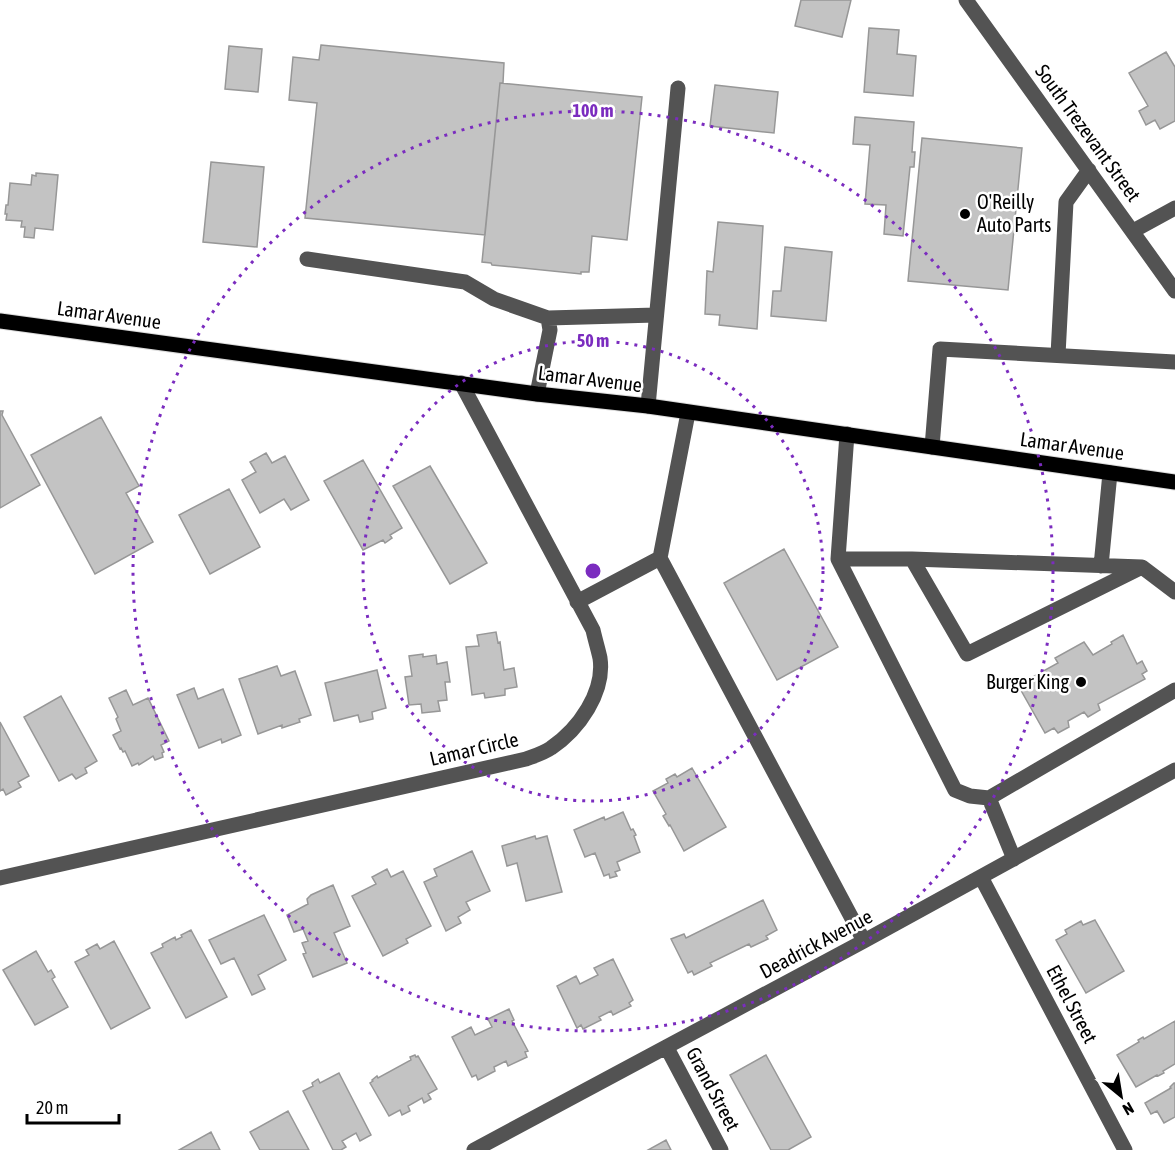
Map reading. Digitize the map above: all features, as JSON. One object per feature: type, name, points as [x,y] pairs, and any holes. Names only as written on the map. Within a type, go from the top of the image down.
[{"type":"main road","name":"Lamar Avenue","points":[[0,321],[537,394],[648,406],[1175,482]]},
{"type":"street","name":"South Trezevant Street","points":[[966,0],[1175,291]]},
{"type":"street","points":[[648,406],[678,88]]},
{"type":"street","points":[[1058,355],[1066,202],[1089,170]]},
{"type":"street","points":[[1133,231],[1175,208]]},
{"type":"street","points":[[307,259],[465,282],[494,299],[548,318],[656,315]]},
{"type":"street","points":[[537,394],[550,330],[548,318]]},
{"type":"street","points":[[932,447],[940,349],[1175,362]]},
{"type":"street","name":"Lamar Circle","points":[[0,878],[526,759],[551,748],[578,723],[598,687],[600,659],[593,630],[461,383]]},
{"type":"street","points":[[688,413],[660,558],[864,941]]},
{"type":"street","points":[[847,434],[838,559],[955,790],[970,796],[989,798],[1175,690]]},
{"type":"street","points":[[1101,566],[1110,473]]},
{"type":"street","points":[[577,602],[660,558]]},
{"type":"street","points":[[838,559],[912,559],[1143,567],[1175,592]]},
{"type":"street","points":[[912,559],[966,654],[1143,567]]},
{"type":"street","name":"Deadrick Avenue","points":[[474,1150],[667,1048],[1175,770]]},
{"type":"street","points":[[989,798],[1014,859]]},
{"type":"street","name":"Ethel Street","points":[[981,877],[1125,1150]]},
{"type":"street","name":"Grand Street","points":[[667,1048],[721,1150]]},
{"type":"building","points":[[801,0],[851,0],[842,37],[795,26]]},
{"type":"building","points":[[869,28],[899,30],[897,54],[916,56],[913,96],[864,92]]},
{"type":"building","points":[[321,45],[504,63],[485,235],[305,218],[317,103],[289,100],[293,57],[319,60]]},
{"type":"building","points":[[229,46],[262,49],[258,92],[225,89]]},
{"type":"building","points":[[1166,52],[1175,67],[1175,121],[1160,129],[1155,120],[1146,125],[1139,111],[1148,106],[1129,73]]},
{"type":"building","points":[[500,83],[642,97],[627,240],[592,236],[589,272],[581,272],[581,274],[482,262]]},
{"type":"building","points":[[715,85],[778,92],[774,133],[710,126]]},
{"type":"building","points":[[855,117],[914,122],[912,152],[915,152],[914,167],[910,167],[903,236],[884,234],[886,205],[865,204],[870,145],[853,144]]},
{"type":"building","name":"O'Reilly Auto Parts","points":[[922,138],[1022,148],[1008,290],[908,281]]},
{"type":"building","points":[[211,162],[264,167],[257,247],[203,242]]},
{"type":"building","points":[[36,173],[58,175],[53,230],[35,228],[34,238],[24,237],[25,227],[21,227],[22,221],[6,220],[10,183],[31,185],[32,175],[36,176]]},
{"type":"building","points":[[718,222],[763,226],[757,329],[719,325],[720,315],[705,314],[707,271],[713,272]]},
{"type":"building","points":[[785,247],[832,252],[826,321],[771,316],[773,291],[781,291]]},
{"type":"building","points":[[0,411],[3,411],[2,415],[40,485],[0,508]]},
{"type":"building","points":[[101,417],[139,486],[126,493],[153,542],[95,574],[31,455]]},
{"type":"building","points":[[266,453],[272,463],[285,456],[309,500],[291,510],[284,499],[260,513],[242,480],[256,472],[250,462]]},
{"type":"building","points":[[363,460],[402,528],[390,535],[392,538],[385,543],[383,540],[363,550],[324,481]]},
{"type":"building","points":[[430,466],[487,563],[450,584],[393,486]]},
{"type":"building","points":[[229,489],[260,547],[210,574],[179,515]]},
{"type":"building","points":[[784,549],[838,647],[777,680],[724,583]]},
{"type":"building","points":[[496,632],[498,643],[500,642],[504,670],[514,668],[517,687],[505,689],[505,695],[485,698],[484,693],[472,695],[466,647],[479,646],[477,635]]},
{"type":"building","name":"Burger King","points":[[1123,635],[1137,664],[1142,661],[1147,671],[1142,674],[1145,679],[1098,704],[1100,710],[1088,717],[1084,712],[1068,721],[1069,727],[1058,733],[1054,728],[1045,733],[1018,685],[1058,663],[1055,658],[1084,642],[1093,655]]},
{"type":"building","points":[[423,654],[423,657],[436,655],[437,664],[447,662],[450,682],[445,682],[447,700],[438,701],[440,711],[422,713],[421,704],[409,705],[405,677],[412,676],[409,656]]},
{"type":"building","points":[[277,666],[281,676],[295,671],[311,715],[299,719],[300,722],[282,728],[282,725],[258,734],[239,679]]},
{"type":"building","points":[[377,670],[386,708],[372,712],[373,719],[360,722],[358,715],[334,721],[325,683]]},
{"type":"building","points":[[194,688],[198,699],[223,689],[241,735],[222,743],[221,739],[199,748],[177,695]]},
{"type":"building","points":[[126,690],[133,705],[148,698],[169,741],[161,745],[164,752],[163,757],[155,760],[153,756],[139,765],[138,763],[132,766],[125,751],[120,749],[113,735],[121,731],[116,719],[118,717],[109,698]]},
{"type":"building","points":[[61,696],[97,761],[85,768],[87,773],[76,779],[72,774],[59,781],[24,717]]},
{"type":"building","points":[[0,722],[29,776],[18,782],[21,787],[6,795],[3,789],[0,791]]},
{"type":"building","points":[[692,768],[726,827],[684,851],[663,816],[666,814],[653,791],[668,783],[666,779],[675,774],[677,777]]},
{"type":"building","points":[[623,812],[631,830],[633,829],[636,835],[634,836],[640,852],[617,862],[620,870],[615,872],[617,876],[610,878],[609,874],[604,876],[595,853],[585,857],[574,830],[604,817],[605,820]]},
{"type":"building","points":[[535,836],[536,839],[547,836],[562,892],[526,901],[517,863],[507,866],[502,846]]},
{"type":"building","points":[[472,851],[490,891],[466,902],[470,910],[458,917],[461,923],[446,931],[424,882],[437,876],[434,869]]},
{"type":"building","points":[[387,869],[391,877],[403,871],[431,926],[406,939],[408,943],[383,956],[352,896],[376,884],[372,877]]},
{"type":"building","points":[[333,885],[350,926],[334,933],[347,963],[313,977],[303,954],[306,953],[302,943],[308,941],[303,929],[294,932],[287,915],[308,904],[307,899],[311,895]]},
{"type":"building","points":[[763,900],[777,930],[766,936],[768,939],[751,947],[749,944],[710,963],[712,966],[694,975],[692,971],[688,973],[671,939],[684,934],[686,938]]},
{"type":"building","points":[[264,915],[286,960],[258,975],[265,989],[252,995],[234,958],[221,964],[209,940]]},
{"type":"building","points":[[1095,920],[1124,971],[1086,993],[1056,940],[1067,934],[1065,930],[1081,921],[1083,925]]},
{"type":"building","points":[[191,930],[227,997],[186,1018],[151,953],[163,947],[162,944],[175,937],[176,940]]},
{"type":"building","points":[[114,941],[150,1008],[111,1029],[75,962],[89,955],[86,950],[97,944],[100,949]]},
{"type":"building","points":[[36,951],[48,972],[51,970],[55,977],[52,979],[68,1007],[35,1025],[3,970]]},
{"type":"building","points":[[613,959],[633,1000],[629,1003],[631,1006],[613,1015],[611,1011],[599,1017],[601,1020],[583,1029],[581,1025],[577,1028],[557,986],[576,976],[580,984],[598,975],[594,968]]},
{"type":"building","points":[[509,1009],[514,1020],[512,1021],[528,1051],[525,1052],[527,1057],[508,1066],[506,1061],[494,1067],[495,1071],[478,1080],[476,1075],[472,1077],[452,1037],[471,1027],[475,1035],[492,1027],[488,1019]]},
{"type":"building","points":[[1175,1021],[1175,1064],[1163,1071],[1164,1073],[1136,1087],[1117,1055],[1139,1042],[1138,1040],[1143,1037],[1144,1039]]},
{"type":"building","points":[[766,1055],[811,1137],[788,1150],[771,1150],[730,1075]]},
{"type":"building","points":[[418,1056],[437,1089],[428,1094],[431,1099],[424,1103],[422,1098],[408,1106],[410,1111],[402,1115],[400,1110],[389,1116],[370,1083],[377,1076],[378,1078],[411,1060],[410,1057]]},
{"type":"building","points":[[339,1073],[371,1135],[360,1141],[356,1133],[342,1141],[346,1147],[333,1150],[303,1091],[313,1086],[312,1083],[318,1079],[320,1083]]},
{"type":"building","points":[[1174,1083],[1175,1117],[1164,1123],[1157,1111],[1151,1114],[1145,1103],[1171,1088]]},
{"type":"building","points":[[288,1111],[309,1150],[260,1150],[250,1132]]},
{"type":"building","points":[[211,1132],[220,1150],[179,1150]]},
{"type":"building","points":[[666,1140],[671,1150],[648,1150]]},
{"type":"place","name":"O'Reilly Auto Parts","points":[[965,214]]},
{"type":"place","name":"Burger King","points":[[1081,682]]}]
